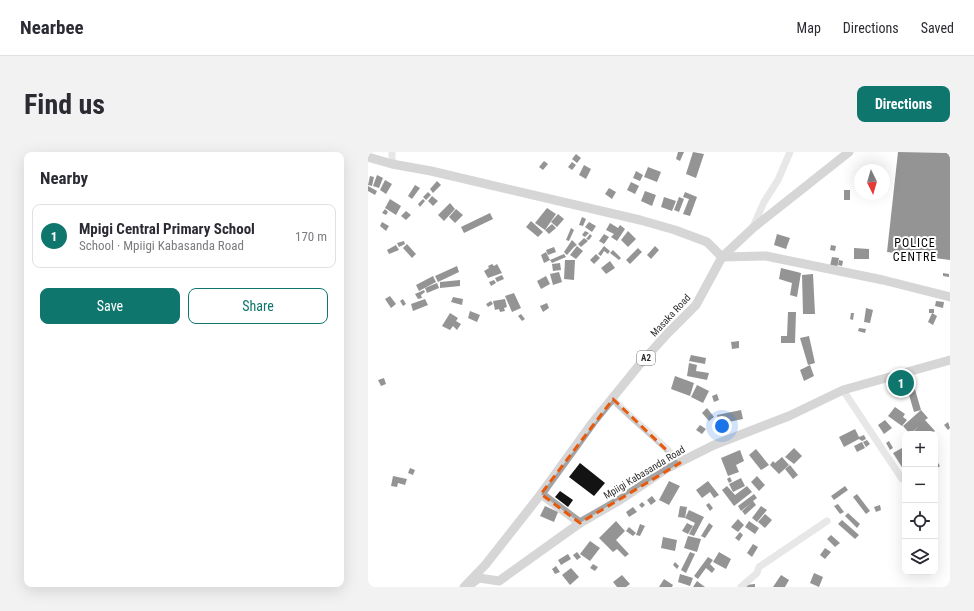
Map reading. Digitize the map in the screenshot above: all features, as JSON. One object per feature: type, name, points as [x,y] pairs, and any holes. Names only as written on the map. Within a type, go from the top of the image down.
[{"type":"main road","name":"Masaka Road","points":[[465,587],[486,564],[541,494],[593,422],[640,364],[696,305],[722,257],[753,228],[849,152]]},
{"type":"main road","points":[[368,157],[392,164],[431,171],[647,222],[675,230],[707,242],[722,257],[766,256],[883,280],[950,297]]},
{"type":"main road","name":"Mpiigi Kabasanda Road","points":[[497,584],[580,523],[620,500],[666,469],[714,445],[789,416],[842,390],[950,360]]},
{"type":"main road","points":[[541,494],[580,523]]},
{"type":"main road","points":[[465,587],[479,578],[497,584]]},
{"type":"street","points":[[392,152],[392,164]]},
{"type":"street","points":[[753,228],[764,202],[778,180],[790,152]]},
{"type":"street","points":[[842,390],[902,478]]},
{"type":"street","points":[[613,399],[627,414],[670,451],[680,462]]},
{"type":"street","points":[[741,587],[757,573],[760,567],[827,521]]},
{"type":"highlighted area","points":[[613,399],[680,463],[580,523],[541,494]]},
{"type":"building","points":[[678,152],[684,152],[680,161],[676,159]]},
{"type":"building","points":[[693,152],[704,154],[696,178],[686,174]]},
{"type":"building","points":[[898,152],[950,153],[950,260],[887,252]]},
{"type":"building","points":[[576,154],[581,158],[577,163],[572,159]]},
{"type":"building","points":[[544,161],[548,164],[543,170],[539,167]]},
{"type":"building","points":[[572,162],[576,165],[572,170],[568,167]]},
{"type":"building","points":[[584,165],[591,169],[586,179],[579,175]]},
{"type":"building","points":[[648,167],[661,172],[657,182],[644,177]]},
{"type":"building","points":[[636,171],[643,175],[640,181],[633,178]]},
{"type":"building","points":[[377,175],[383,178],[379,188],[373,186]]},
{"type":"building","points":[[370,176],[374,177],[372,186],[368,185]]},
{"type":"building","points":[[385,180],[392,184],[386,194],[380,190]]},
{"type":"building","points":[[437,181],[441,185],[433,193],[430,189]]},
{"type":"building","points":[[631,182],[639,186],[635,194],[627,190]]},
{"type":"building","points":[[415,185],[420,188],[412,199],[408,196]]},
{"type":"building","points":[[368,186],[377,191],[375,195],[368,191]]},
{"type":"building","points":[[609,188],[616,192],[612,199],[605,194]]},
{"type":"building","points":[[844,190],[850,190],[850,200],[844,200]]},
{"type":"building","points":[[645,191],[656,195],[652,206],[641,201]]},
{"type":"building","points":[[428,192],[431,195],[426,200],[423,197]]},
{"type":"building","points":[[685,192],[697,197],[690,216],[683,214],[689,199],[683,197]]},
{"type":"building","points":[[432,196],[438,201],[433,206],[428,201]]},
{"type":"building","points":[[664,197],[676,201],[672,211],[661,207]]},
{"type":"building","points":[[679,197],[684,199],[679,212],[674,210]]},
{"type":"building","points":[[390,199],[401,206],[396,215],[385,208]]},
{"type":"building","points":[[423,199],[425,201],[420,207],[418,204]]},
{"type":"building","points":[[450,203],[455,209],[444,221],[438,215]]},
{"type":"building","points":[[547,208],[556,214],[545,230],[535,223]]},
{"type":"building","points":[[385,209],[388,212],[386,215],[382,213]]},
{"type":"building","points":[[456,209],[463,215],[455,223],[449,217]]},
{"type":"building","points":[[406,211],[411,215],[406,220],[401,216]]},
{"type":"building","points":[[490,213],[493,219],[464,233],[461,227]]},
{"type":"building","points":[[558,214],[564,219],[557,227],[551,222]]},
{"type":"building","points":[[582,217],[586,219],[583,226],[579,225]]},
{"type":"building","points":[[531,221],[543,232],[538,237],[526,227]]},
{"type":"building","points":[[382,222],[389,226],[386,231],[380,226]]},
{"type":"building","points":[[589,222],[596,226],[592,232],[585,227]]},
{"type":"building","points":[[610,223],[618,228],[620,225],[625,229],[617,241],[611,237],[614,234],[606,230]]},
{"type":"building","points":[[552,224],[556,228],[549,234],[545,230]]},
{"type":"building","points":[[571,228],[574,230],[569,241],[566,240]]},
{"type":"building","points":[[585,231],[589,233],[585,237],[582,235]]},
{"type":"building","points":[[628,231],[636,239],[628,247],[621,240]]},
{"type":"building","points":[[590,234],[592,236],[589,240],[586,239]]},
{"type":"building","points":[[604,234],[609,237],[604,244],[599,241]]},
{"type":"building","points":[[777,234],[790,238],[786,249],[774,245]]},
{"type":"building","points":[[584,238],[588,241],[581,247],[578,244]]},
{"type":"building","points":[[572,240],[577,245],[567,255],[564,252]]},
{"type":"building","points":[[404,241],[405,244],[399,247],[397,243]]},
{"type":"building","points":[[407,244],[416,254],[412,258],[403,248]]},
{"type":"building","points":[[396,245],[399,250],[389,254],[387,250]]},
{"type":"building","points":[[831,245],[836,246],[835,251],[830,250]]},
{"type":"building","points":[[577,246],[583,251],[576,259],[570,255]]},
{"type":"building","points":[[604,246],[610,251],[608,254],[604,251],[601,256],[598,254]]},
{"type":"building","points":[[655,246],[659,250],[651,259],[647,255]]},
{"type":"building","points":[[554,247],[556,252],[548,255],[546,250]]},
{"type":"building","points":[[638,248],[642,252],[630,264],[626,260]]},
{"type":"building","points":[[854,248],[869,249],[869,259],[854,259]]},
{"type":"building","points":[[613,250],[621,258],[619,260],[610,253]]},
{"type":"building","points":[[546,252],[550,260],[544,263],[541,255]]},
{"type":"building","points":[[564,254],[566,257],[552,263],[550,260]]},
{"type":"building","points":[[596,254],[600,258],[594,264],[590,260]]},
{"type":"building","points":[[832,257],[839,258],[837,268],[830,266]]},
{"type":"building","points":[[565,260],[575,260],[574,280],[564,279]]},
{"type":"building","points":[[839,260],[843,261],[842,266],[838,265]]},
{"type":"building","points":[[610,261],[615,268],[606,274],[601,268]]},
{"type":"building","points":[[560,263],[561,270],[553,271],[552,264]]},
{"type":"building","points":[[492,264],[494,266],[497,264],[502,273],[488,278],[484,271]]},
{"type":"building","points":[[457,266],[459,272],[438,282],[435,276]]},
{"type":"building","points":[[781,268],[801,273],[797,297],[790,295],[792,283],[779,279]]},
{"type":"building","points":[[559,272],[562,282],[553,285],[550,274]]},
{"type":"building","points":[[943,273],[949,274],[949,277],[943,276]]},
{"type":"building","points":[[813,274],[815,314],[803,314],[802,275]]},
{"type":"building","points":[[502,275],[504,279],[497,282],[495,278]]},
{"type":"building","points":[[433,276],[436,282],[419,291],[416,285]]},
{"type":"building","points":[[546,276],[550,284],[541,289],[537,281]]},
{"type":"building","points":[[460,280],[460,286],[440,288],[440,282]]},
{"type":"building","points":[[494,280],[496,283],[491,286],[489,282]]},
{"type":"building","points":[[437,283],[439,288],[427,293],[425,288]]},
{"type":"building","points":[[424,290],[425,292],[421,295],[422,298],[418,299],[415,294]]},
{"type":"building","points":[[514,293],[521,308],[512,312],[505,296]]},
{"type":"building","points":[[390,296],[396,304],[391,308],[385,299]]},
{"type":"building","points":[[453,297],[463,299],[462,305],[451,302]]},
{"type":"building","points":[[403,299],[406,304],[403,306],[400,301]]},
{"type":"building","points":[[425,299],[428,305],[413,311],[411,304]]},
{"type":"building","points":[[505,299],[507,307],[504,308],[505,311],[500,312],[499,309],[495,310],[493,301]]},
{"type":"building","points":[[491,301],[493,304],[488,307],[486,304]]},
{"type":"building","points":[[936,301],[944,302],[943,308],[935,306]]},
{"type":"building","points":[[547,303],[549,308],[543,312],[540,306]]},
{"type":"building","points":[[866,308],[873,310],[870,323],[864,322]]},
{"type":"building","points":[[929,309],[934,309],[934,313],[929,313]]},
{"type":"building","points":[[470,311],[480,315],[477,322],[468,318]]},
{"type":"building","points":[[788,312],[796,312],[795,343],[781,343],[781,336],[787,336]]},
{"type":"building","points":[[450,313],[458,318],[456,321],[461,324],[457,330],[453,326],[450,330],[442,326]]},
{"type":"building","points":[[851,313],[854,313],[853,320],[850,319]]},
{"type":"building","points":[[932,313],[937,316],[933,325],[928,322]]},
{"type":"building","points":[[521,314],[525,319],[522,321],[518,316]]},
{"type":"building","points":[[859,328],[866,329],[865,333],[858,331]]},
{"type":"building","points":[[809,336],[815,363],[808,365],[800,338]]},
{"type":"building","points":[[739,341],[739,348],[732,349],[731,342]]},
{"type":"building","points":[[691,355],[706,358],[705,364],[689,361]]},
{"type":"building","points":[[689,363],[697,365],[696,371],[709,373],[707,380],[687,376]]},
{"type":"building","points":[[810,365],[814,376],[804,381],[800,370]]},
{"type":"building","points":[[675,376],[694,383],[690,396],[671,389]]},
{"type":"building","points":[[384,378],[386,384],[381,386],[378,380]]},
{"type":"building","points":[[697,385],[709,391],[703,403],[691,397]]},
{"type":"building","points":[[914,386],[921,410],[914,412],[907,388]]},
{"type":"building","points":[[717,394],[719,400],[714,402],[712,396]]},
{"type":"building","points":[[895,407],[905,414],[903,417],[907,420],[902,426],[888,416]]},
{"type":"building","points":[[707,408],[714,417],[709,421],[702,413]]},
{"type":"building","points":[[741,410],[743,419],[719,424],[717,415]]},
{"type":"building","points":[[921,410],[928,418],[925,420],[935,431],[914,431],[919,426],[913,431],[907,431],[903,426]]},
{"type":"building","points":[[885,420],[892,428],[884,434],[878,425]]},
{"type":"building","points":[[948,422],[950,428],[948,430],[944,425]]},
{"type":"building","points":[[700,425],[706,429],[702,434],[696,430]]},
{"type":"building","points":[[855,429],[859,437],[864,435],[866,439],[862,441],[859,439],[844,447],[839,437]]},
{"type":"building","points":[[867,440],[870,444],[866,447],[863,442]]},
{"type":"building","points":[[889,441],[893,448],[890,450],[886,443]]},
{"type":"building","points":[[862,442],[865,448],[857,452],[854,446]]},
{"type":"building","points":[[794,448],[802,456],[794,464],[785,457]]},
{"type":"building","points":[[902,448],[902,467],[893,453]]},
{"type":"building","points":[[756,449],[769,465],[761,470],[749,455]]},
{"type":"building","points":[[740,450],[744,461],[736,465],[739,472],[728,476],[721,458]]},
{"type":"building","points":[[782,457],[789,465],[779,474],[770,465],[773,461],[775,463]]},
{"type":"building","points":[[580,463],[605,483],[594,496],[569,477]]},
{"type":"building","points":[[790,465],[798,475],[793,479],[785,469]]},
{"type":"building","points":[[410,468],[415,470],[413,475],[408,473]]},
{"type":"building","points":[[393,476],[407,479],[405,485],[398,483],[397,487],[391,486]]},
{"type":"building","points":[[757,476],[765,485],[759,491],[751,482]]},
{"type":"building","points":[[730,477],[732,481],[729,483],[727,479]]},
{"type":"building","points":[[741,478],[745,486],[733,492],[729,484]]},
{"type":"building","points":[[669,481],[680,486],[669,505],[659,500]]},
{"type":"building","points":[[708,481],[719,495],[714,498],[710,492],[702,498],[696,490]]},
{"type":"building","points":[[727,486],[735,495],[747,486],[752,492],[734,506],[722,490]]},
{"type":"building","points":[[845,486],[848,490],[834,500],[831,496]]},
{"type":"building","points":[[560,491],[573,500],[568,507],[555,497]]},
{"type":"building","points":[[754,494],[757,498],[753,501],[756,505],[745,515],[742,511],[751,503],[741,511],[738,506]]},
{"type":"building","points":[[857,494],[870,511],[866,514],[853,497]]},
{"type":"building","points":[[652,496],[656,501],[651,505],[647,500]]},
{"type":"building","points":[[642,502],[645,505],[642,508],[639,505]]},
{"type":"building","points":[[709,503],[713,508],[710,511],[706,505]]},
{"type":"building","points":[[838,504],[844,512],[840,514],[834,506]]},
{"type":"building","points":[[880,505],[881,510],[876,512],[874,507]]},
{"type":"building","points":[[545,506],[558,512],[554,522],[540,516]]},
{"type":"building","points":[[680,506],[687,507],[685,518],[678,517]]},
{"type":"building","points":[[761,506],[767,510],[757,522],[752,518]]},
{"type":"building","points":[[633,507],[637,512],[629,517],[626,512]]},
{"type":"building","points":[[689,510],[704,517],[694,536],[689,534],[695,523],[685,518]]},
{"type":"building","points":[[848,513],[860,524],[857,528],[845,516]]},
{"type":"building","points":[[765,514],[772,520],[765,528],[758,522]]},
{"type":"building","points":[[738,519],[744,525],[738,532],[731,527]]},
{"type":"building","points":[[842,520],[859,535],[855,539],[838,524]]},
{"type":"building","points":[[616,521],[625,531],[616,540],[629,554],[625,557],[617,549],[613,552],[599,538]]},
{"type":"building","points":[[749,521],[759,528],[755,534],[745,527]]},
{"type":"building","points":[[687,523],[693,526],[688,534],[682,531]]},
{"type":"building","points":[[709,523],[713,526],[705,538],[701,536]]},
{"type":"building","points":[[640,524],[645,526],[640,536],[636,535]]},
{"type":"building","points":[[629,527],[636,533],[633,536],[626,531]]},
{"type":"building","points":[[740,532],[743,535],[739,541],[735,538]]},
{"type":"building","points":[[831,535],[840,543],[835,547],[827,539]]},
{"type":"building","points":[[688,536],[701,539],[697,552],[684,548]]},
{"type":"building","points":[[663,537],[677,540],[675,551],[661,548]]},
{"type":"building","points":[[590,541],[600,548],[590,561],[580,554]]},
{"type":"building","points":[[753,544],[758,547],[752,557],[747,553]]},
{"type":"building","points":[[825,548],[831,552],[825,559],[820,555]]},
{"type":"building","points":[[577,552],[581,557],[577,560],[573,555]]},
{"type":"building","points":[[690,552],[695,554],[686,573],[681,570]]},
{"type":"building","points":[[719,552],[731,559],[726,569],[713,562]]},
{"type":"building","points":[[568,554],[571,559],[561,565],[558,560]]},
{"type":"building","points":[[708,557],[713,560],[710,564],[715,569],[712,573],[706,568],[698,579],[694,576]]},
{"type":"building","points":[[675,562],[679,566],[677,569],[673,565]]},
{"type":"building","points":[[593,564],[598,567],[595,571],[590,568]]},
{"type":"building","points":[[556,566],[560,572],[555,574],[552,569]]},
{"type":"building","points":[[571,568],[579,577],[570,585],[562,575]]},
{"type":"building","points":[[814,573],[823,577],[819,587],[810,583]]},
{"type":"building","points":[[680,574],[693,578],[690,586],[678,582]]},
{"type":"building","points":[[622,575],[630,584],[626,587],[617,587],[613,582]]},
{"type":"building","points":[[781,575],[789,580],[785,587],[773,587]]},
{"type":"building","points":[[664,579],[673,585],[672,587],[659,587]]},
{"type":"building","points":[[697,581],[705,587],[693,587]]},
{"type":"building","points":[[755,584],[755,587],[745,587],[745,585]]},
{"type":"place","name":"Mpigi Central Primary School","points":[[901,383]]},
{"type":"district","name":"POLICE CENTRE","points":[[915,250]]}]
